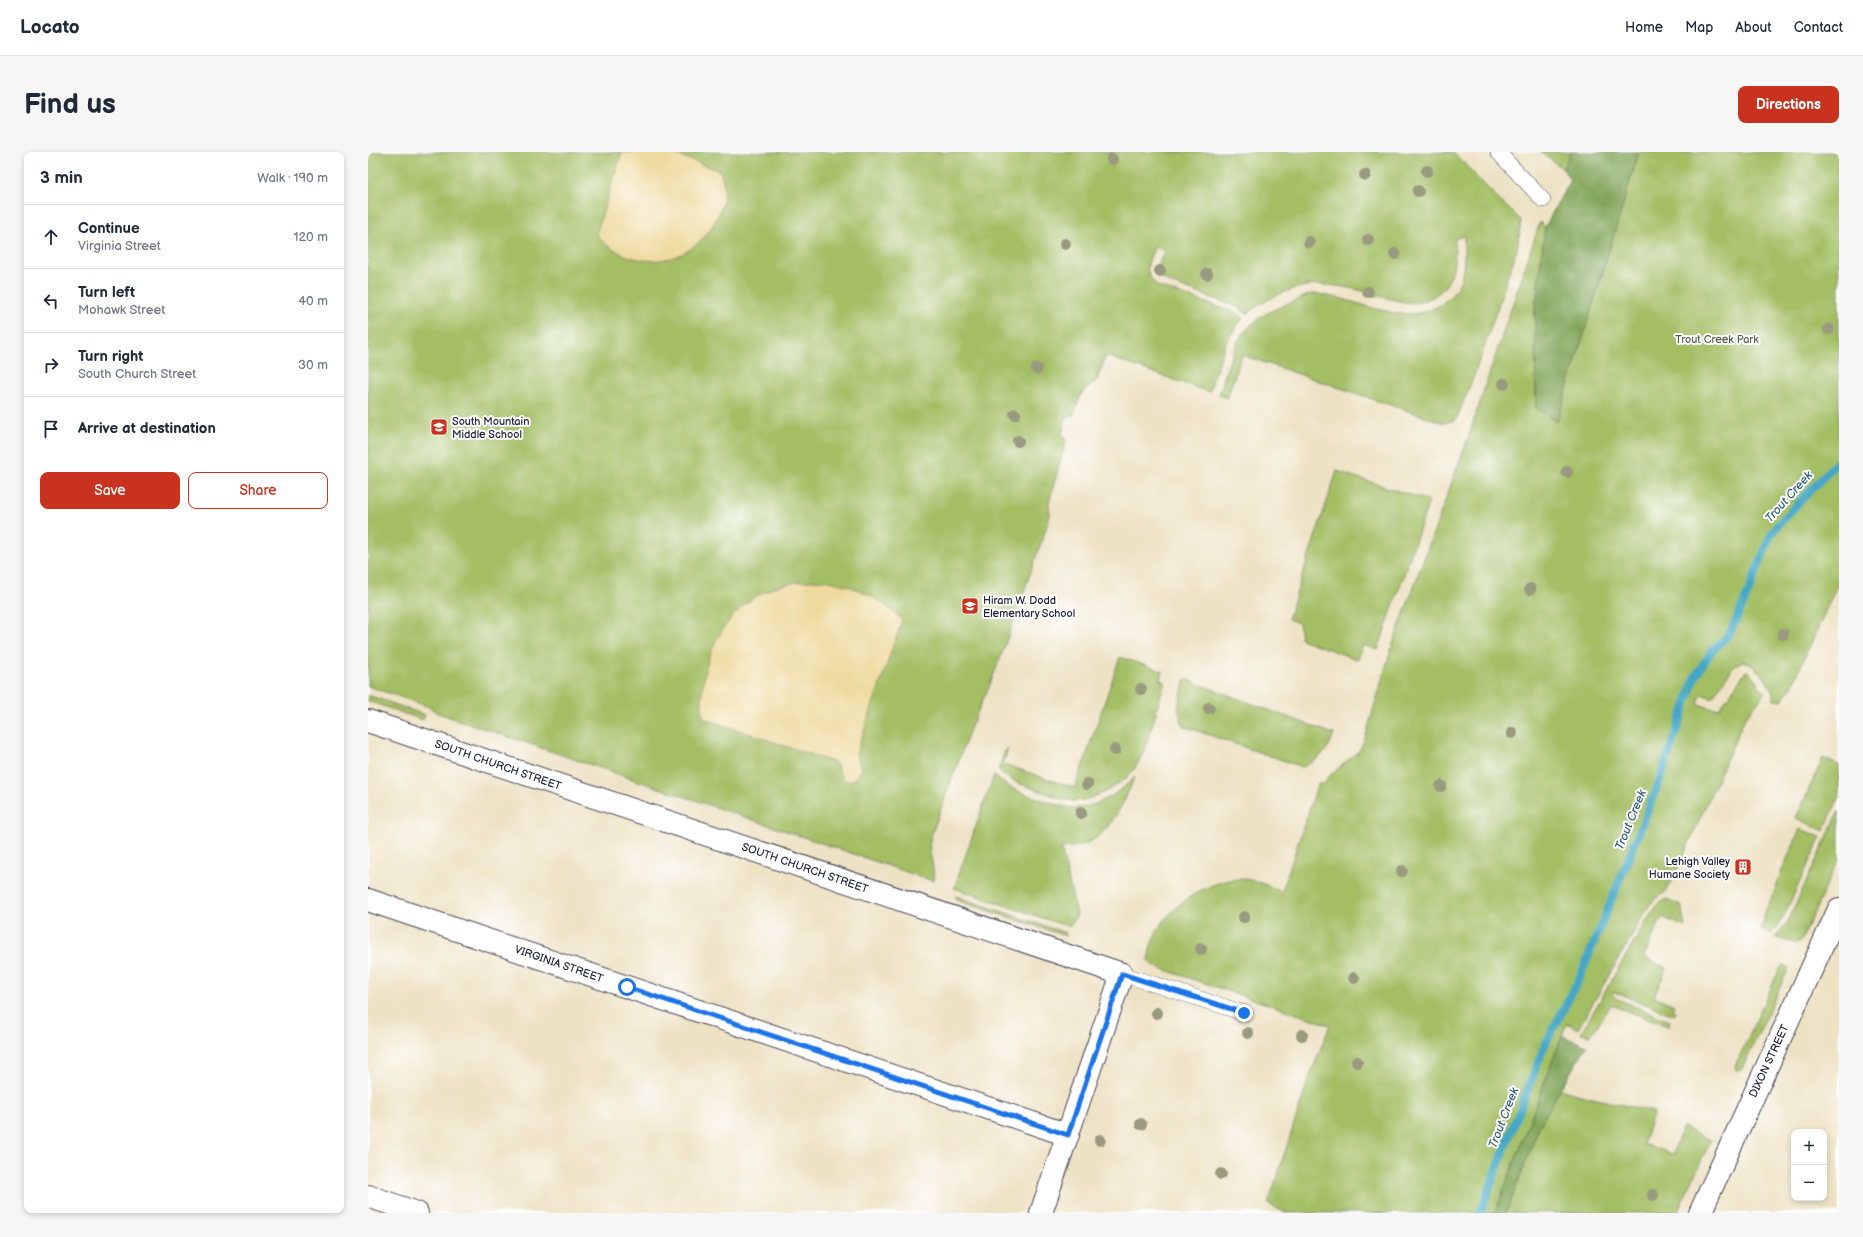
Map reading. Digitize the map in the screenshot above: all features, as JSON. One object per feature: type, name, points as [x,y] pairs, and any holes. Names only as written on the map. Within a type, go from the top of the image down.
[{"type":"street","name":"SOUTH CHURCH STREET","points":[[368,721],[1122,974]]},
{"type":"street","name":"VIRGINIA STREET","points":[[368,900],[1068,1135]]},
{"type":"street","name":"DIXON STREET","points":[[1700,1213],[1839,909]]},
{"type":"street","points":[[1041,1213],[1122,974]]},
{"type":"street","points":[[368,1196],[417,1213]]},
{"type":"lane","points":[[1498,152],[1543,200]]},
{"type":"lane","name":"SOUTH CHURCH STREET","points":[[1122,974],[1244,1013]]},
{"type":"green space","name":"Hiram W. Dodd Elementary School","points":[[368,152],[1453,152],[1500,201],[1521,220],[1517,250],[1473,378],[1456,420],[1444,423],[1242,355],[1227,398],[1219,395],[1234,349],[1248,328],[1267,313],[1308,295],[1323,295],[1384,311],[1398,313],[1412,314],[1425,312],[1438,306],[1454,292],[1462,276],[1464,236],[1455,238],[1455,258],[1450,277],[1446,285],[1432,298],[1421,302],[1415,303],[1399,301],[1342,287],[1313,285],[1286,291],[1261,304],[1247,314],[1240,308],[1170,283],[1160,277],[1159,262],[1166,251],[1155,247],[1148,264],[1148,273],[1159,287],[1237,313],[1243,318],[1226,342],[1209,392],[1106,356],[1097,380],[1081,394],[1074,415],[1067,416],[1062,434],[1066,441],[1049,502],[1050,515],[1046,529],[1005,645],[989,687],[970,729],[930,839],[929,844],[934,876],[933,881],[438,713],[427,706],[368,686]]},
{"type":"green space","points":[[1541,152],[1571,152],[1563,169]]},
{"type":"green space","points":[[1571,152],[1639,152],[1557,422],[1536,408],[1535,310],[1545,227],[1570,180],[1563,169]]},
{"type":"green space","name":"Trout Creek Park","points":[[1639,152],[1839,152],[1839,581],[1791,688],[1781,701],[1774,700],[1771,689],[1759,671],[1743,661],[1734,666],[1712,698],[1701,694],[1698,704],[1714,709],[1720,708],[1746,671],[1750,673],[1765,693],[1745,718],[1672,881],[1664,893],[1650,904],[1578,1029],[1567,1023],[1495,1213],[1286,1213],[1268,1204],[1309,1078],[1330,1025],[1156,967],[1149,962],[1151,946],[1157,931],[1167,917],[1194,894],[1210,886],[1226,881],[1246,879],[1282,891],[1318,783],[1324,785],[1328,777],[1359,751],[1365,738],[1391,649],[1468,438],[1540,222],[1545,227],[1535,310],[1536,408],[1557,422]]},
{"type":"green space","points":[[1337,471],[1429,501],[1378,650],[1363,645],[1358,660],[1301,639],[1299,623],[1288,619]]},
{"type":"green space","points":[[1120,657],[1162,671],[1160,680],[1165,682],[1144,750],[1140,760],[1130,774],[1106,791],[1088,799],[1072,801],[1065,800],[1020,784],[1008,778],[998,769],[1005,751],[1008,749],[1003,764],[1075,788]]},
{"type":"green space","points":[[1185,679],[1334,734],[1326,751],[1314,761],[1302,767],[1183,726],[1178,707]]},
{"type":"green space","points":[[368,695],[425,715],[423,720],[368,701]]},
{"type":"green space","points":[[1823,758],[1839,765],[1839,797],[1824,831],[1796,818]]},
{"type":"green space","points":[[994,775],[1011,788],[1070,808],[1084,807],[1100,802],[1123,788],[1135,777],[1122,806],[1103,832],[1086,844],[1061,848],[1077,915],[1069,927],[954,888]]},
{"type":"green space","points":[[1839,811],[1839,859],[1801,941],[1794,943],[1775,937],[1787,923]]},
{"type":"green space","points":[[1800,829],[1821,837],[1782,920],[1771,934],[1760,929],[1765,919],[1763,917]]},
{"type":"green space","points":[[955,896],[1066,933],[1066,936],[959,901]]},
{"type":"green space","points":[[1667,899],[1681,905],[1685,927],[1662,917],[1644,957],[1667,968],[1654,996],[1674,1005],[1672,1010],[1675,1011],[1674,1015],[1614,992],[1612,994],[1617,999],[1670,1021],[1668,1026],[1611,1005],[1591,1035],[1581,1033],[1648,918],[1658,904]]},
{"type":"green space","points":[[1784,964],[1789,968],[1741,1071],[1736,1070],[1735,1066],[1780,968]]},
{"type":"green space","points":[[1562,1036],[1587,1046],[1560,1089],[1539,1127],[1506,1213],[1495,1213]]},
{"type":"green space","points":[[1560,1089],[1594,1099],[1654,1112],[1643,1144],[1673,1154],[1682,1127],[1711,1140],[1677,1213],[1506,1213],[1539,1127]]},
{"type":"sand","points":[[622,152],[669,152],[720,171],[724,188],[722,204],[710,230],[699,242],[686,251],[672,257],[657,260],[642,260],[626,256],[611,248],[596,234]]},
{"type":"sand","points":[[824,580],[857,589],[884,605],[902,620],[856,754],[861,769],[854,780],[851,781],[846,780],[842,776],[836,763],[703,718],[702,696],[710,654],[720,635],[732,618],[747,603],[766,591],[792,583]]},
{"type":"waterway","name":"Trout Creek","points":[[1480,1213],[1544,1047],[1580,977],[1657,788],[1695,677],[1711,652],[1730,633],[1749,591],[1770,536],[1778,525],[1839,460]]},
{"type":"place","name":"South Mountain Middle School","points":[[439,427]]},
{"type":"place","name":"Hiram W. Dodd Elementary School","points":[[970,606]]},
{"type":"place","name":"Lehigh Valley Humane Society","points":[[1743,867]]},
{"type":"route","points":[[627,987],[1068,1135],[1122,974],[1244,1013]]}]
